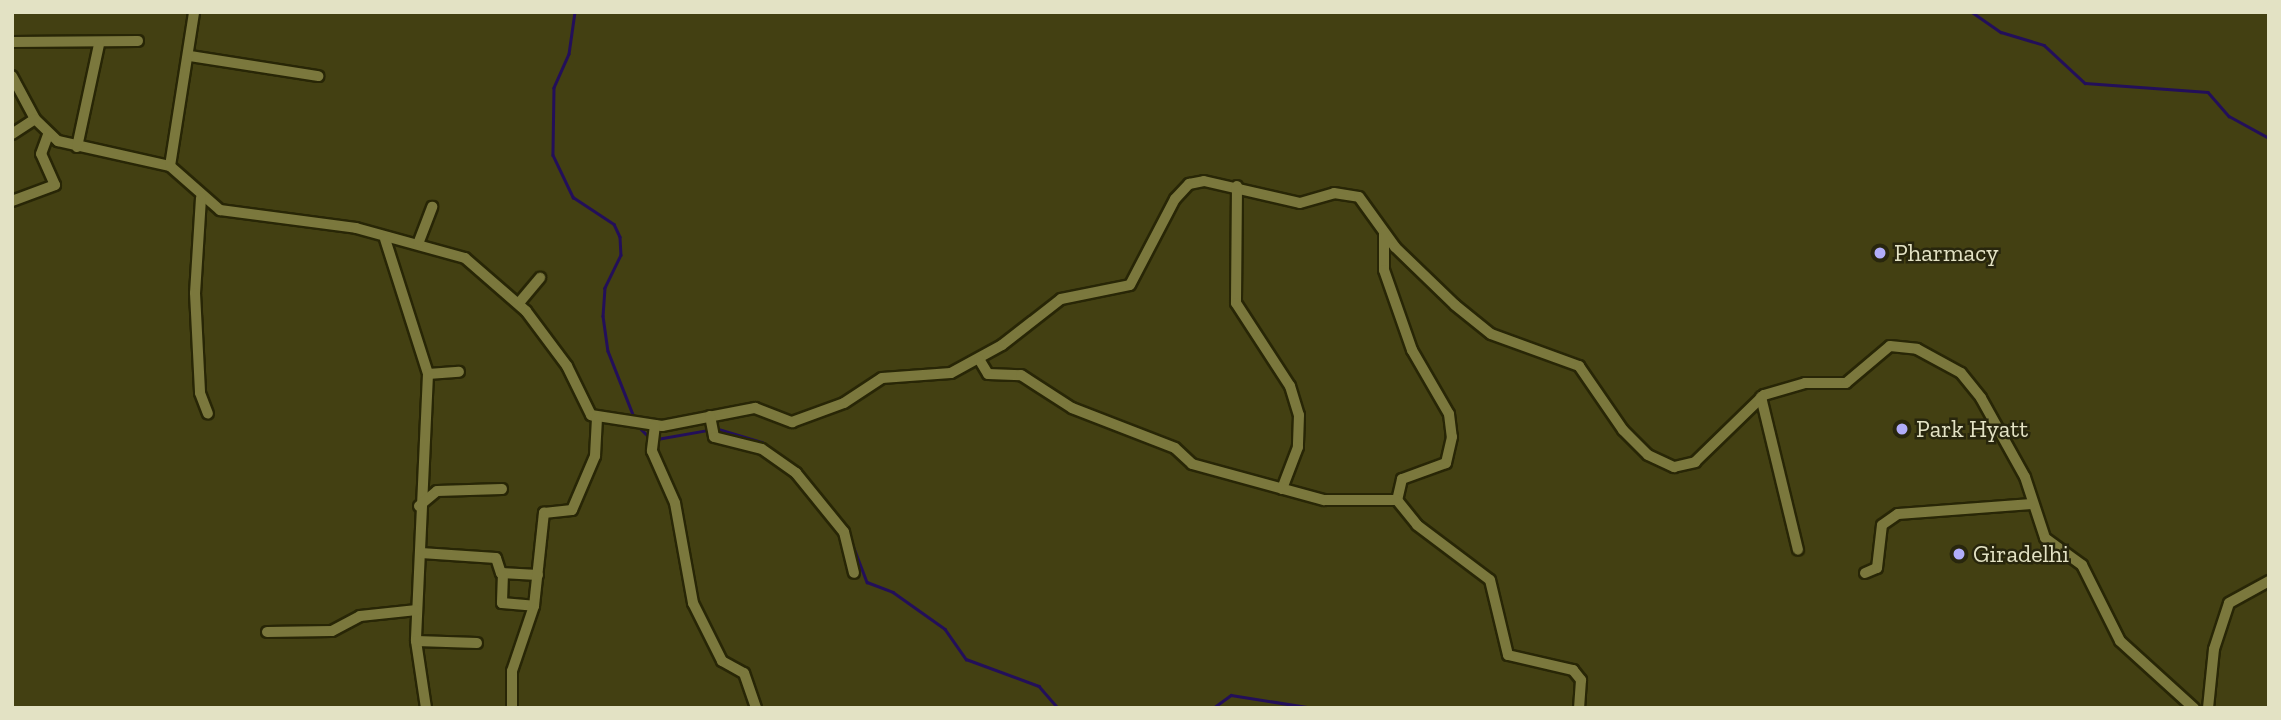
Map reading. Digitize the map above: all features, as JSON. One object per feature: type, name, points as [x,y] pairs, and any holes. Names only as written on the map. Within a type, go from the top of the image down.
[{"type":"street","points":[[170,166],[190,56],[194,12]]},
{"type":"street","points":[[12,42],[100,44],[138,41]]},
{"type":"street","points":[[77,147],[100,44]]},
{"type":"street","points":[[190,56],[318,76]]},
{"type":"street","points":[[12,76],[35,119],[48,135],[77,147],[170,166],[201,198],[220,210],[329,223],[385,239],[418,244],[476,264],[519,303],[567,366],[578,401],[597,417],[637,419],[654,429],[710,423],[754,408],[792,422],[844,403],[882,378],[944,377],[979,359],[1061,299],[1130,285],[1189,184],[1237,186],[1300,203],[1350,194],[1384,233],[1491,334],[1579,366],[1623,430],[1664,464],[1695,462],[1761,397],[1805,383],[1851,381],[1890,346],[1917,349],[1961,373],[1981,398],[2025,477],[2045,538],[2082,565],[2120,641],[2194,708]]},
{"type":"street","points":[[12,134],[35,119]]},
{"type":"street","points":[[12,201],[55,185],[41,155],[48,135]]},
{"type":"street","points":[[1237,186],[1236,303],[1290,386],[1299,415],[1298,447],[1282,489]]},
{"type":"street","points":[[201,198],[195,293],[200,393],[208,414]]},
{"type":"street","points":[[418,244],[432,206]]},
{"type":"street","points":[[1384,233],[1384,270],[1412,350],[1449,414],[1452,436],[1446,463],[1402,478],[1397,500]]},
{"type":"street","points":[[385,239],[428,374],[419,506],[421,553],[416,641],[426,708]]},
{"type":"street","points":[[519,303],[540,278]]},
{"type":"street","points":[[979,359],[988,374],[1021,375],[1072,408],[1175,448],[1192,464],[1324,500],[1397,500]]},
{"type":"street","points":[[428,374],[459,372]]},
{"type":"street","points":[[1761,397],[1798,550]]},
{"type":"street","points":[[512,708],[512,671],[534,606],[544,511],[572,510],[595,456],[597,417]]},
{"type":"street","points":[[710,423],[727,443],[762,449],[796,472],[844,531],[855,573]]},
{"type":"street","points":[[654,429],[652,451],[675,503],[700,621],[722,660],[744,673],[756,708]]},
{"type":"street","points":[[419,506],[437,491],[502,489]]},
{"type":"street","points":[[1397,500],[1417,525],[1490,580],[1508,655],[1573,670],[1581,680],[1579,708]]},
{"type":"street","points":[[1865,573],[1877,568],[1882,525],[1899,514],[2032,504]]},
{"type":"street","points":[[421,553],[496,558],[503,573],[502,603],[534,606]]},
{"type":"street","points":[[503,573],[538,575]]},
{"type":"street","points":[[2208,708],[2216,639],[2229,603],[2269,581]]},
{"type":"street","points":[[267,632],[332,631],[360,616],[417,610]]},
{"type":"street","points":[[416,641],[477,643]]},
{"type":"waterway","points":[[575,12],[569,54],[554,88],[553,155],[573,197],[614,224],[620,237],[621,255],[605,288],[603,316],[608,351],[634,417]]},
{"type":"waterway","points":[[1972,12],[2001,32],[2044,45],[2085,83],[2208,92],[2229,116],[2269,138]]},
{"type":"waterway","points":[[638,426],[650,438]]},
{"type":"waterway","points":[[715,428],[762,442],[809,481]]},
{"type":"waterway","points":[[657,439],[708,430]]},
{"type":"waterway","points":[[846,527],[867,582],[893,592],[945,629],[966,659],[1039,686],[1058,708]]},
{"type":"waterway","points":[[1213,708],[1231,695],[1313,708]]},
{"type":"place","name":"Pharmacy","points":[[1880,253]]},
{"type":"place","name":"Park Hyatt","points":[[1902,429]]},
{"type":"place","name":"Giradelhi","points":[[1959,554]]}]
